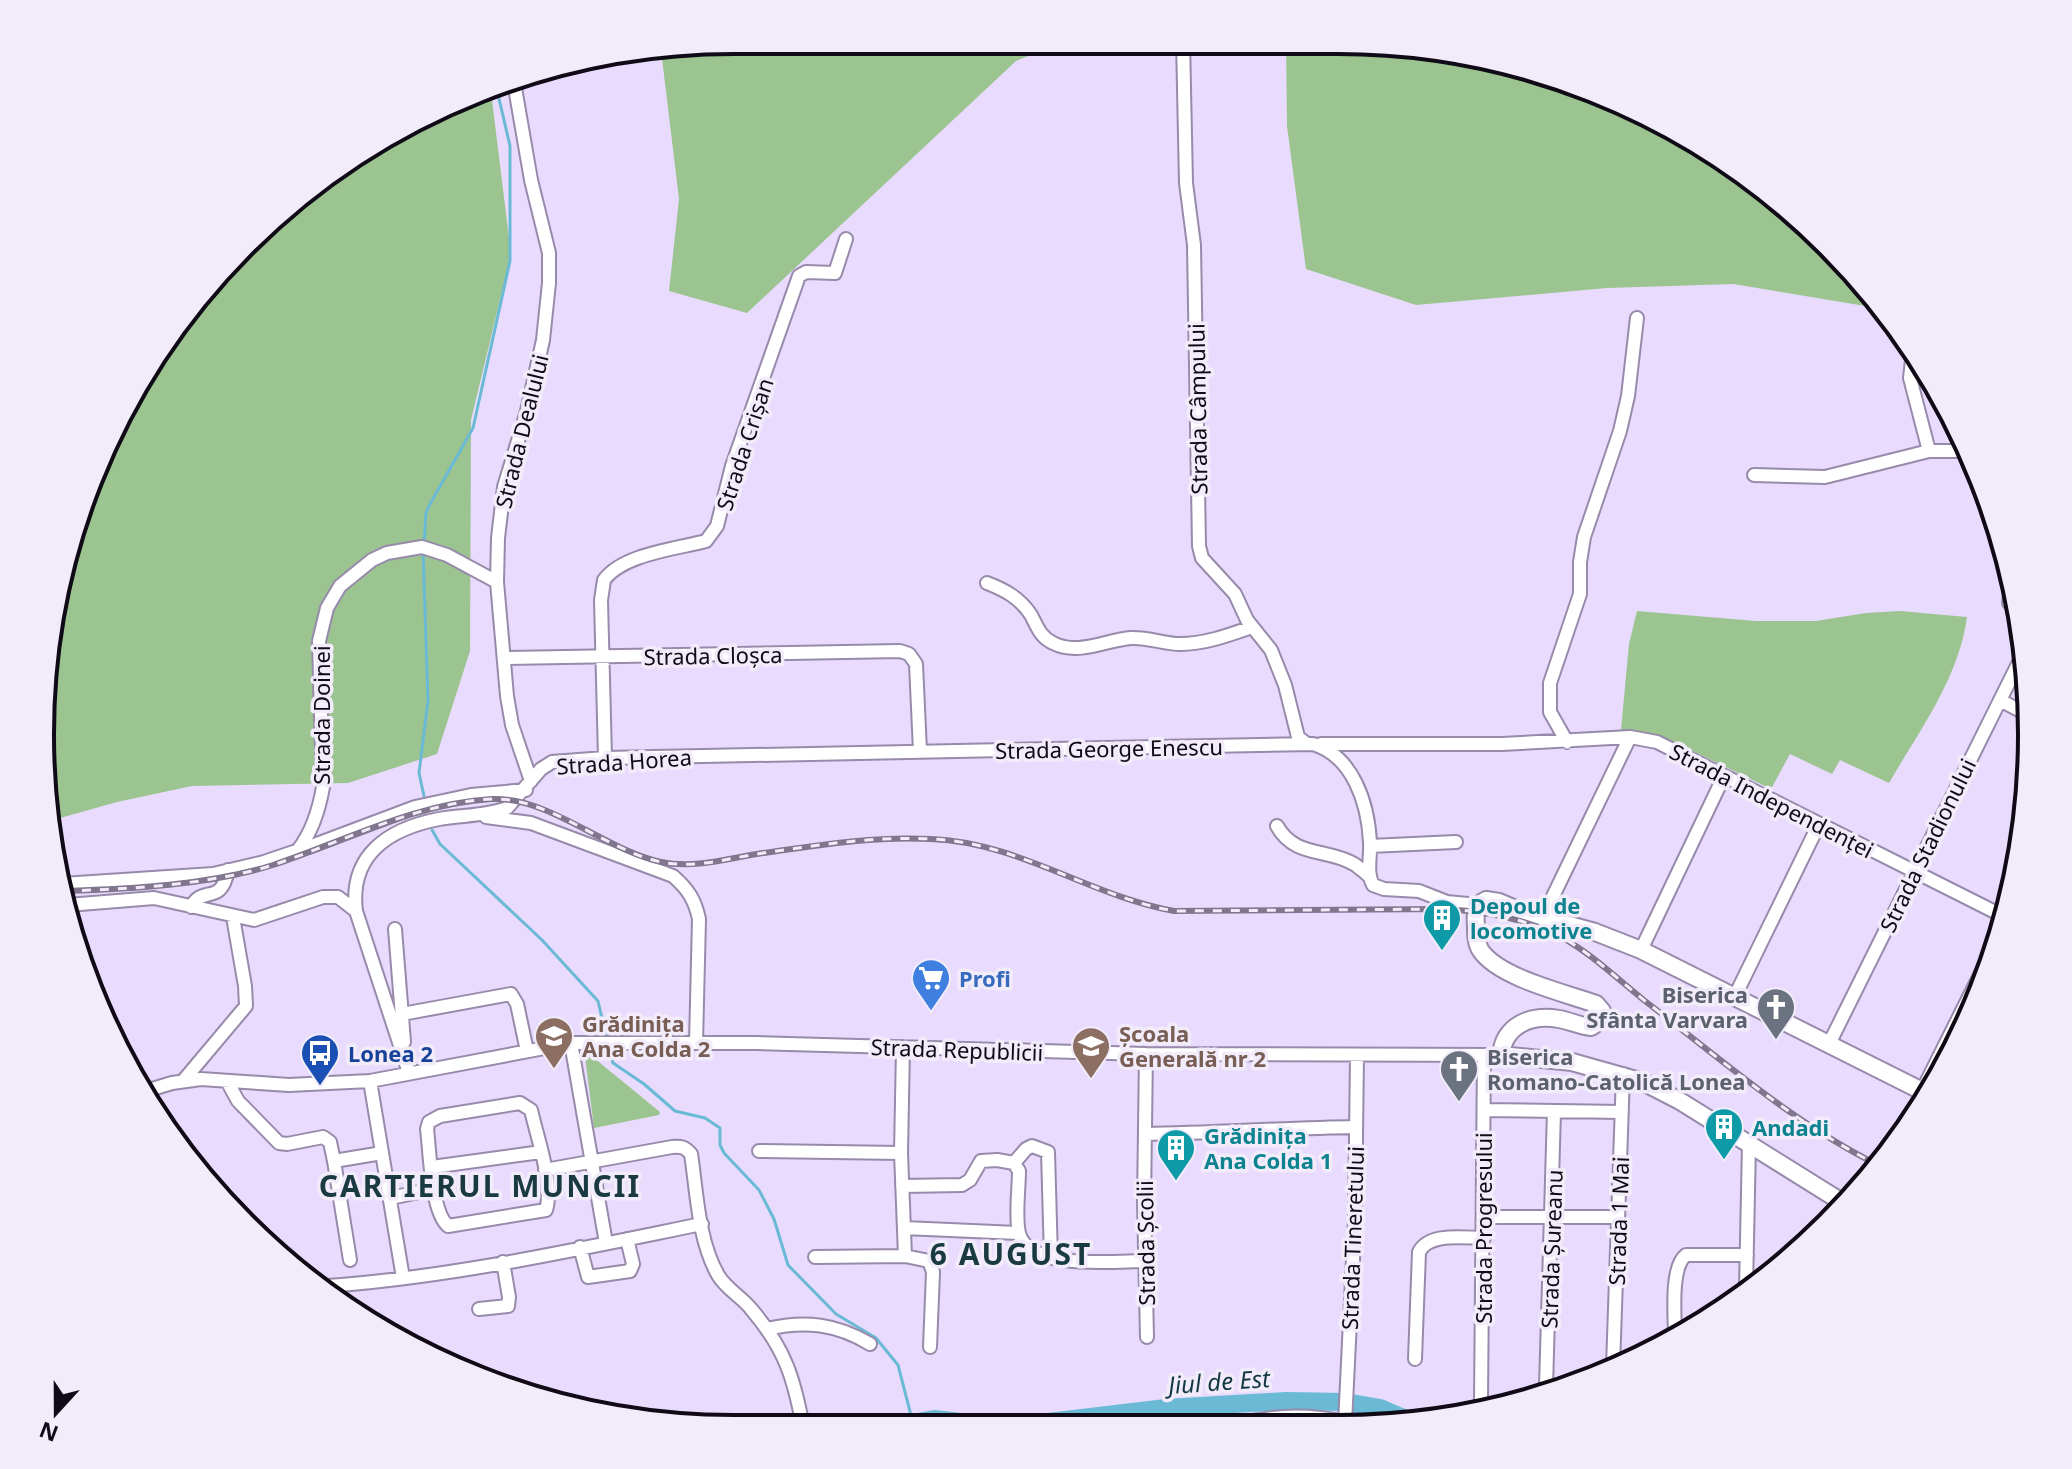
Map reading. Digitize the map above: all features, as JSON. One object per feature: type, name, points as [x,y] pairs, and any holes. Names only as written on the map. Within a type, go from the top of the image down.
[{"type":"main road","points":[[1493,1055],[1509,1031],[1521,1023],[1551,1018],[1591,1027],[1599,1023],[1602,1011],[1596,1004],[1511,973],[1486,957],[1477,946],[1475,911],[1483,900],[1595,932],[1641,950],[1918,1089]]},
{"type":"main road","name":"Strada Republicii","points":[[1493,1055],[1555,1059],[1623,1074],[1680,1101],[1835,1198]]},
{"type":"street","name":"Strada Câmpului","points":[[1183,54],[1186,183],[1194,245],[1199,546],[1202,558],[1235,594],[1252,627],[1275,658],[1298,737],[1306,744]]},
{"type":"street","name":"Strada Dealului","points":[[515,90],[531,180],[547,236],[549,283],[538,366],[500,507],[497,582],[504,658],[512,725],[528,785]]},
{"type":"street","name":"Strada Crișan","points":[[605,758],[601,600],[604,580],[617,568],[638,559],[706,541],[712,536],[747,423],[799,276],[806,272],[835,273],[846,239]]},
{"type":"street","points":[[1567,742],[1550,712],[1550,683],[1580,594],[1584,537],[1622,420],[1637,318]]},
{"type":"street","points":[[1911,369],[1910,378],[1929,451]]},
{"type":"street","points":[[1754,475],[1825,477],[1929,451],[1956,451]]},
{"type":"street","name":"Strada Doinei","points":[[298,850],[318,810],[323,787],[319,641],[327,608],[340,586],[372,560],[387,553],[424,548],[447,555],[497,582]]},
{"type":"street","points":[[987,583],[1007,591],[1030,613],[1040,634],[1053,644],[1067,648],[1083,648],[1129,638],[1179,644],[1206,642],[1252,627]]},
{"type":"street","name":"Strada Cloșca","points":[[504,658],[900,651],[909,654],[916,664],[920,751]]},
{"type":"street","name":"Strada Stadionului","points":[[1829,1044],[2015,670]]},
{"type":"street","points":[[2000,700],[2017,709]]},
{"type":"street","points":[[1543,917],[1624,738]]},
{"type":"street","name":"Strada George Enescu","points":[[920,751],[1567,742],[1624,738]]},
{"type":"street","name":"Strada Independenței","points":[[1624,738],[1666,745],[1995,912]]},
{"type":"street","points":[[1306,744],[1330,749],[1348,768],[1365,810],[1372,884],[1378,888],[1419,891],[1447,902],[1478,905]]},
{"type":"street","name":"Strada Horea","points":[[356,911],[355,884],[361,864],[379,844],[435,820],[507,808],[541,769],[552,762],[605,758],[920,751]]},
{"type":"street","points":[[1641,950],[1724,776]]},
{"type":"street","points":[[71,883],[213,874],[264,862],[415,807],[528,785]]},
{"type":"street","points":[[468,815],[531,823],[673,876],[687,888],[696,903],[699,919],[696,1043]]},
{"type":"street","points":[[1735,996],[1819,824]]},
{"type":"street","points":[[1277,826],[1293,845],[1354,864],[1369,876]]},
{"type":"street","points":[[1370,846],[1456,842]]},
{"type":"street","points":[[191,907],[197,897],[223,887],[228,870]]},
{"type":"street","points":[[75,904],[154,898],[254,920],[323,897],[338,897],[356,911],[408,1067]]},
{"type":"street","points":[[183,1081],[246,1006],[233,917]]},
{"type":"street","points":[[395,929],[408,1067]]},
{"type":"street","points":[[402,1014],[511,994],[517,1004],[527,1051]]},
{"type":"street","points":[[571,1043],[606,1243]]},
{"type":"street","name":"Strada Republicii","points":[[154,1089],[183,1081],[289,1085],[370,1081],[408,1067],[571,1043],[1146,1054],[1493,1055]]},
{"type":"street","points":[[903,1047],[901,1153],[905,1256]]},
{"type":"street","name":"Strada Școlii","points":[[1146,1054],[1147,1337]]},
{"type":"street","name":"Strada Tineretului","points":[[1345,1415],[1357,1055]]},
{"type":"street","name":"Strada Progresului","points":[[1481,1399],[1484,1110],[1493,1055]]},
{"type":"street","name":"Strada 1 Mai","points":[[1613,1356],[1623,1074]]},
{"type":"street","points":[[227,1081],[238,1101],[279,1143],[323,1137],[330,1142],[350,1260]]},
{"type":"street","points":[[370,1081],[403,1278]]},
{"type":"street","points":[[520,1103],[531,1110],[541,1152],[548,1206],[544,1212],[448,1226],[441,1219],[427,1129],[433,1118],[520,1103]]},
{"type":"street","points":[[1484,1110],[1622,1112]]},
{"type":"street","name":"Strada Șureanu","points":[[1546,1382],[1554,1111]]},
{"type":"street","points":[[1145,1134],[1356,1127]]},
{"type":"street","points":[[1746,1278],[1749,1143]]},
{"type":"street","points":[[1014,1163],[1032,1146],[1048,1152],[1051,1258]]},
{"type":"street","points":[[545,1170],[672,1147],[687,1149],[691,1154],[702,1224],[716,1272],[767,1329],[790,1369],[800,1415]]},
{"type":"street","points":[[759,1151],[901,1153]]},
{"type":"street","points":[[432,1167],[541,1152]]},
{"type":"street","points":[[334,1161],[382,1153]]},
{"type":"street","points":[[902,1186],[962,1185],[970,1180],[981,1161],[1014,1163],[1019,1171],[1018,1233],[1027,1247],[1051,1258],[1145,1261]]},
{"type":"street","points":[[390,1198],[434,1189]]},
{"type":"street","points":[[1484,1217],[1618,1217]]},
{"type":"street","points":[[335,1285],[503,1262],[702,1224]]},
{"type":"street","points":[[904,1228],[1018,1233]]},
{"type":"street","points":[[1415,1359],[1419,1252],[1422,1245],[1432,1240],[1484,1238]]},
{"type":"street","points":[[580,1247],[588,1277],[630,1271],[633,1264],[627,1239]]},
{"type":"street","points":[[1675,1325],[1676,1273],[1681,1259],[1686,1255],[1747,1255]]},
{"type":"street","points":[[815,1257],[905,1256],[922,1258],[932,1265],[930,1347]]},
{"type":"street","points":[[479,1309],[508,1306],[503,1262]]},
{"type":"street","points":[[767,1329],[791,1323],[824,1325],[851,1332],[870,1344]]},
{"type":"green space","points":[[734,54],[1033,54],[1016,61],[747,313],[669,291],[679,199],[662,58]]},
{"type":"green space","points":[[1286,54],[1382,55],[1426,60],[1514,77],[1556,90],[1638,124],[1716,169],[1752,195],[1819,253],[1866,306],[1733,284],[1607,288],[1416,305],[1306,269],[1287,126]]},
{"type":"green space","points":[[492,99],[511,254],[471,420],[470,651],[437,754],[348,783],[192,786],[59,818],[55,779],[55,690],[67,602],[77,558],[106,474],[145,394],[195,320],[223,286],[286,223],[356,169],[394,145]]},
{"type":"green space","points":[[1637,611],[1756,621],[1816,621],[1900,611],[1967,617],[1963,640],[1947,683],[1889,783],[1840,760],[1832,774],[1790,754],[1771,789],[1668,739],[1621,730],[1629,644]]},
{"type":"green space","points":[[585,1056],[594,1058],[660,1112],[659,1115],[594,1128]]},
{"type":"waterway","points":[[424,544],[426,513],[473,428],[510,261],[510,146],[499,97]]},
{"type":"waterway","points":[[423,551],[428,701],[419,773],[424,796]]},
{"type":"waterway","points":[[432,830],[440,844],[542,940],[598,1001],[606,1035]]},
{"type":"waterway","points":[[611,1057],[613,1063],[675,1111],[705,1118],[720,1128],[720,1145],[724,1153],[759,1190],[774,1219],[788,1265],[836,1314],[876,1338],[898,1365],[911,1415]]},
{"type":"waterway","name":"Jiul de Est","points":[[1107,1415],[1286,1401],[1346,1402],[1391,1413]]},
{"type":"railway","points":[[72,891],[169,885],[248,872],[408,815],[492,799],[535,806],[640,856],[674,864],[712,862],[847,842],[931,839],[994,849],[1113,894],[1174,911],[1444,909],[1485,913],[1538,927],[1576,946],[1759,1090],[1817,1130],[1868,1160]]},
{"type":"place","name":"Depoul de locomotive","points":[[1442,952]]},
{"type":"place","name":"Profi","points":[[931,1012]]},
{"type":"place","name":"Biserica Sfânta Varvara","points":[[1776,1041]]},
{"type":"place","name":"Grădinița Ana Colda 2","points":[[554,1070]]},
{"type":"place","name":"Școala Generală nr 2","points":[[1091,1080]]},
{"type":"place","name":"Lonea 2","points":[[320,1087]]},
{"type":"place","name":"Biserica Romano-Catolică Lonea","points":[[1459,1103]]},
{"type":"place","name":"Andadi","points":[[1724,1161]]},
{"type":"place","name":"Grădinița Ana Colda 1","points":[[1176,1182]]},
{"type":"district","name":"CARTIERUL MUNCII","points":[[480,1185]]},
{"type":"district","name":"6 AUGUST","points":[[1011,1253]]}]
